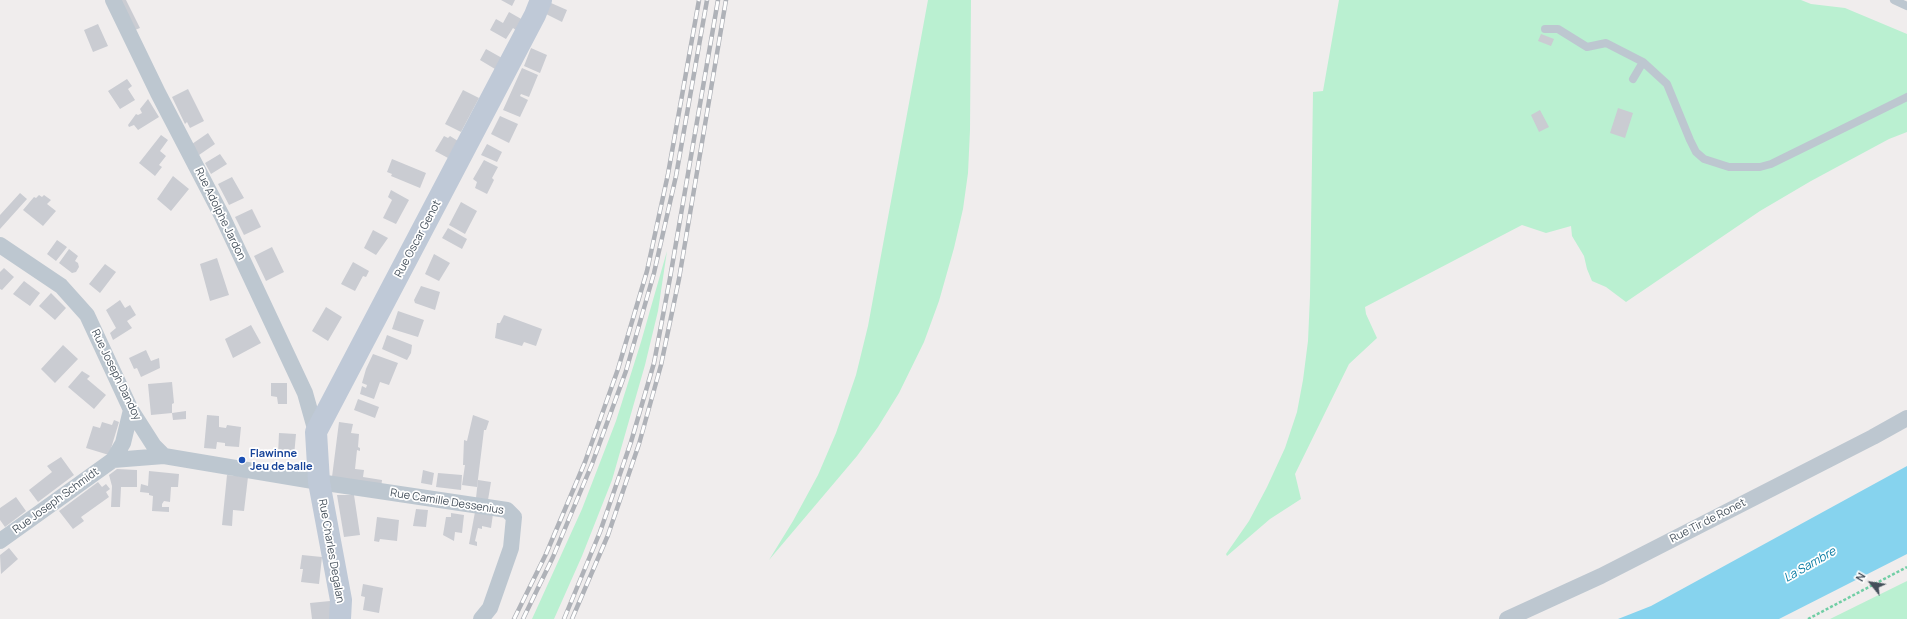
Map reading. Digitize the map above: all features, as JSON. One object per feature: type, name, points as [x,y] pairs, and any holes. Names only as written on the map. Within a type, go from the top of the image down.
[{"type":"street","name":"Rue Adolphe Jardon","points":[[112,0],[158,93],[222,216],[305,393],[316,432]]},
{"type":"street","name":"Rue Oscar Genot","points":[[318,482],[316,432],[535,15],[541,0]]},
{"type":"street","name":"Rue Joseph Dandoy","points":[[0,245],[61,286],[87,315],[132,410],[154,446],[164,456]]},
{"type":"street","points":[[113,460],[123,443],[132,410]]},
{"type":"street","name":"Rue Tir de Ronet","points":[[1507,619],[1601,576],[1873,438],[1907,418]]},
{"type":"street","points":[[113,460],[164,456],[318,482]]},
{"type":"street","name":"Rue Joseph Schmidt","points":[[0,541],[113,460]]},
{"type":"street","name":"Rue Charles Degalan","points":[[318,482],[341,600],[340,619]]},
{"type":"street","name":"Rue Camille Dessenius","points":[[318,482],[507,510],[514,517],[511,548],[490,608],[481,619]]},
{"type":"lane","points":[[1894,0],[1907,6]]},
{"type":"lane","points":[[1545,29],[1558,29],[1587,47],[1606,43],[1643,62],[1667,84],[1696,152],[1704,159],[1728,166],[1760,167],[1771,164],[1907,97]]},
{"type":"lane","points":[[1633,80],[1643,62]]},
{"type":"path","points":[[1808,619],[1907,567]]},
{"type":"green space","points":[[928,0],[971,0],[970,130],[968,173],[963,209],[939,301],[924,342],[899,393],[878,427],[857,456],[769,560],[793,521],[818,475],[836,433],[856,375],[868,326]]},
{"type":"green space","points":[[1339,0],[1801,0],[1811,4],[1845,8],[1907,34],[1907,132],[1889,139],[1811,181],[1760,211],[1626,302],[1606,287],[1592,281],[1584,256],[1572,236],[1571,226],[1546,233],[1522,225],[1365,307],[1366,314],[1377,338],[1349,364],[1295,474],[1301,499],[1270,519],[1227,556],[1226,554],[1249,521],[1267,487],[1285,448],[1297,412],[1308,341],[1313,92],[1323,91]]},
{"type":"green space","points":[[667,251],[658,311],[645,365],[612,480],[582,556],[554,619],[532,619],[582,509],[616,421],[641,342]]},
{"type":"green space","points":[[1907,581],[1907,619],[1830,619]]},
{"type":"water","name":"La Sambre","points":[[1907,466],[1907,554],[1779,619],[1618,619],[1651,606]]},
{"type":"building","points":[[119,0],[126,0],[140,28],[130,32]]},
{"type":"building","points":[[501,0],[515,0],[512,6]]},
{"type":"building","points":[[551,3],[567,10],[562,22],[546,14]]},
{"type":"building","points":[[509,12],[523,20],[517,31],[513,28],[506,39],[490,30],[496,19],[503,23]]},
{"type":"building","points":[[98,24],[108,46],[93,52],[84,30]]},
{"type":"building","points":[[1541,34],[1554,39],[1551,46],[1538,41]]},
{"type":"building","points":[[531,48],[547,55],[540,73],[524,66]]},
{"type":"building","points":[[486,49],[502,58],[495,69],[480,60]]},
{"type":"building","points":[[522,68],[538,75],[529,97],[521,94],[520,96],[528,100],[520,117],[503,110]]},
{"type":"building","points":[[127,79],[132,86],[128,89],[135,100],[120,109],[108,91]]},
{"type":"building","points":[[188,89],[204,121],[190,128],[187,122],[185,124],[172,97]]},
{"type":"building","points":[[463,90],[479,98],[461,132],[445,124]]},
{"type":"building","points":[[148,99],[159,117],[138,130],[134,125],[129,127],[128,125],[136,114],[138,115],[142,113],[140,109]]},
{"type":"building","points":[[1618,108],[1633,113],[1625,138],[1610,133]]},
{"type":"building","points":[[1540,110],[1549,127],[1539,132],[1531,115]]},
{"type":"building","points":[[500,116],[518,124],[509,143],[491,134]]},
{"type":"building","points":[[208,133],[215,144],[199,155],[192,144]]},
{"type":"building","points":[[161,135],[168,140],[160,151],[166,156],[159,165],[162,167],[155,176],[139,163]]},
{"type":"building","points":[[444,136],[448,138],[450,136],[458,141],[448,158],[435,151]]},
{"type":"building","points":[[487,144],[502,152],[497,162],[481,155]]},
{"type":"building","points":[[220,154],[227,164],[211,174],[205,163]]},
{"type":"building","points":[[392,159],[426,173],[420,188],[391,176],[392,174],[387,172]]},
{"type":"building","points":[[484,160],[498,167],[492,178],[494,180],[487,194],[475,188],[477,182],[473,179]]},
{"type":"building","points":[[173,176],[189,189],[171,211],[157,199]]},
{"type":"building","points":[[232,177],[244,198],[229,205],[218,184]]},
{"type":"building","points":[[391,190],[409,200],[396,224],[383,218],[392,200],[388,197]]},
{"type":"building","points":[[20,193],[27,199],[0,229],[0,215]]},
{"type":"building","points":[[39,195],[42,197],[44,195],[51,200],[47,204],[56,211],[43,226],[23,210],[34,197],[36,198]]},
{"type":"building","points":[[461,202],[477,211],[465,234],[449,225]]},
{"type":"building","points":[[252,209],[261,227],[244,235],[235,217]]},
{"type":"building","points":[[448,228],[467,239],[462,249],[442,238]]},
{"type":"building","points":[[373,230],[388,238],[376,255],[364,248]]},
{"type":"building","points":[[57,240],[67,247],[56,261],[47,254]]},
{"type":"building","points":[[272,247],[284,272],[266,281],[254,256]]},
{"type":"building","points":[[69,249],[78,256],[75,261],[78,263],[79,267],[76,272],[72,273],[59,263]]},
{"type":"building","points":[[434,254],[450,263],[439,281],[425,274]]},
{"type":"building","points":[[217,258],[229,295],[210,301],[200,264]]},
{"type":"building","points":[[353,262],[369,271],[366,277],[363,276],[355,291],[341,284]]},
{"type":"building","points":[[105,264],[116,272],[100,293],[89,284]]},
{"type":"building","points":[[4,268],[14,277],[2,290],[0,289],[0,272]]},
{"type":"building","points":[[24,281],[40,293],[30,306],[13,294]]},
{"type":"building","points":[[421,286],[440,292],[435,310],[415,303],[414,300]]},
{"type":"building","points":[[51,293],[66,308],[55,320],[39,306]]},
{"type":"building","points":[[120,300],[125,308],[130,305],[136,315],[127,321],[132,328],[113,340],[110,333],[116,328],[106,310]]},
{"type":"building","points":[[326,307],[342,317],[328,341],[312,331]]},
{"type":"building","points":[[398,311],[424,320],[418,337],[392,329]]},
{"type":"building","points":[[504,315],[542,329],[536,346],[524,342],[522,346],[495,338],[497,323],[500,323]]},
{"type":"building","points":[[251,325],[261,343],[233,358],[225,339]]},
{"type":"building","points":[[387,335],[412,345],[411,353],[407,360],[382,349]]},
{"type":"building","points":[[63,345],[78,359],[55,383],[41,369]]},
{"type":"building","points":[[146,350],[151,361],[159,358],[160,368],[141,377],[137,368],[134,369],[129,358]]},
{"type":"building","points":[[373,354],[398,363],[389,385],[380,382],[374,399],[360,394],[362,386],[366,388],[367,385],[362,383],[366,369]]},
{"type":"building","points":[[82,371],[90,376],[87,379],[106,395],[94,409],[68,387]]},
{"type":"building","points":[[172,382],[174,403],[172,404],[172,413],[151,415],[148,384]]},
{"type":"building","points":[[271,383],[287,383],[287,404],[278,404],[277,397],[271,396]]},
{"type":"building","points":[[358,399],[379,407],[375,418],[354,410]]},
{"type":"building","points":[[186,411],[186,419],[173,420],[172,413]]},
{"type":"building","points":[[207,415],[219,416],[219,427],[226,428],[227,425],[241,427],[239,447],[225,446],[225,443],[217,442],[216,449],[204,448]]},
{"type":"building","points":[[473,415],[489,421],[486,430],[484,430],[477,487],[462,485],[465,465],[463,465],[464,440],[467,441]]},
{"type":"building","points":[[114,420],[119,422],[109,455],[86,448],[93,426],[100,428],[102,422],[112,425]]},
{"type":"building","points":[[339,422],[353,424],[351,433],[359,434],[358,447],[360,448],[360,451],[357,450],[355,469],[364,470],[363,477],[382,480],[381,489],[332,477]]},
{"type":"building","points":[[279,433],[296,434],[294,456],[278,455]]},
{"type":"building","points":[[61,457],[74,475],[38,502],[29,490],[52,472],[47,466]]},
{"type":"building","points":[[117,469],[137,470],[137,487],[121,487],[120,507],[111,507],[112,486],[109,475]]},
{"type":"building","points":[[423,470],[434,473],[432,485],[421,483]]},
{"type":"building","points":[[149,471],[179,474],[178,487],[171,487],[170,502],[164,501],[162,504],[162,507],[169,507],[169,512],[152,511],[153,496],[149,495],[149,493],[140,492],[141,484],[148,486]]},
{"type":"building","points":[[438,473],[462,475],[461,490],[436,487]]},
{"type":"building","points":[[227,475],[248,477],[244,511],[233,510],[232,526],[222,525]]},
{"type":"building","points":[[478,480],[491,482],[488,500],[476,498]]},
{"type":"building","points":[[98,482],[102,487],[106,484],[110,489],[106,492],[109,497],[81,517],[84,521],[73,529],[59,511]]},
{"type":"building","points":[[337,495],[354,495],[360,535],[344,537]]},
{"type":"building","points":[[16,497],[26,511],[5,527],[0,520],[0,508]]},
{"type":"building","points":[[416,509],[428,510],[426,527],[413,526]]},
{"type":"building","points":[[475,512],[493,514],[491,528],[482,526],[482,529],[478,528],[475,541],[477,542],[477,546],[469,544]]},
{"type":"building","points":[[451,513],[464,515],[462,533],[455,532],[454,541],[443,535],[446,517],[451,517]]},
{"type":"building","points":[[377,517],[399,520],[397,541],[380,539],[379,542],[374,541]]},
{"type":"building","points":[[9,548],[18,559],[1,574],[0,555]]},
{"type":"building","points":[[302,555],[322,557],[319,584],[301,582],[303,569],[300,569]]},
{"type":"building","points":[[363,584],[383,588],[379,613],[363,610],[365,597],[361,596]]},
{"type":"building","points":[[330,601],[333,619],[312,619],[310,603]]},
{"type":"railway","points":[[514,619],[546,554],[585,462],[618,369],[647,271],[668,174],[699,0]]},
{"type":"railway","points":[[523,619],[553,557],[592,464],[626,371],[654,273],[676,176],[707,0]]},
{"type":"railway","points":[[564,619],[600,532],[631,442],[654,363],[718,0]]},
{"type":"railway","points":[[572,619],[608,535],[639,444],[661,365],[679,279],[726,0]]},
{"type":"place","name":"Flawinne Jeu de balle","points":[[242,460]]}]
